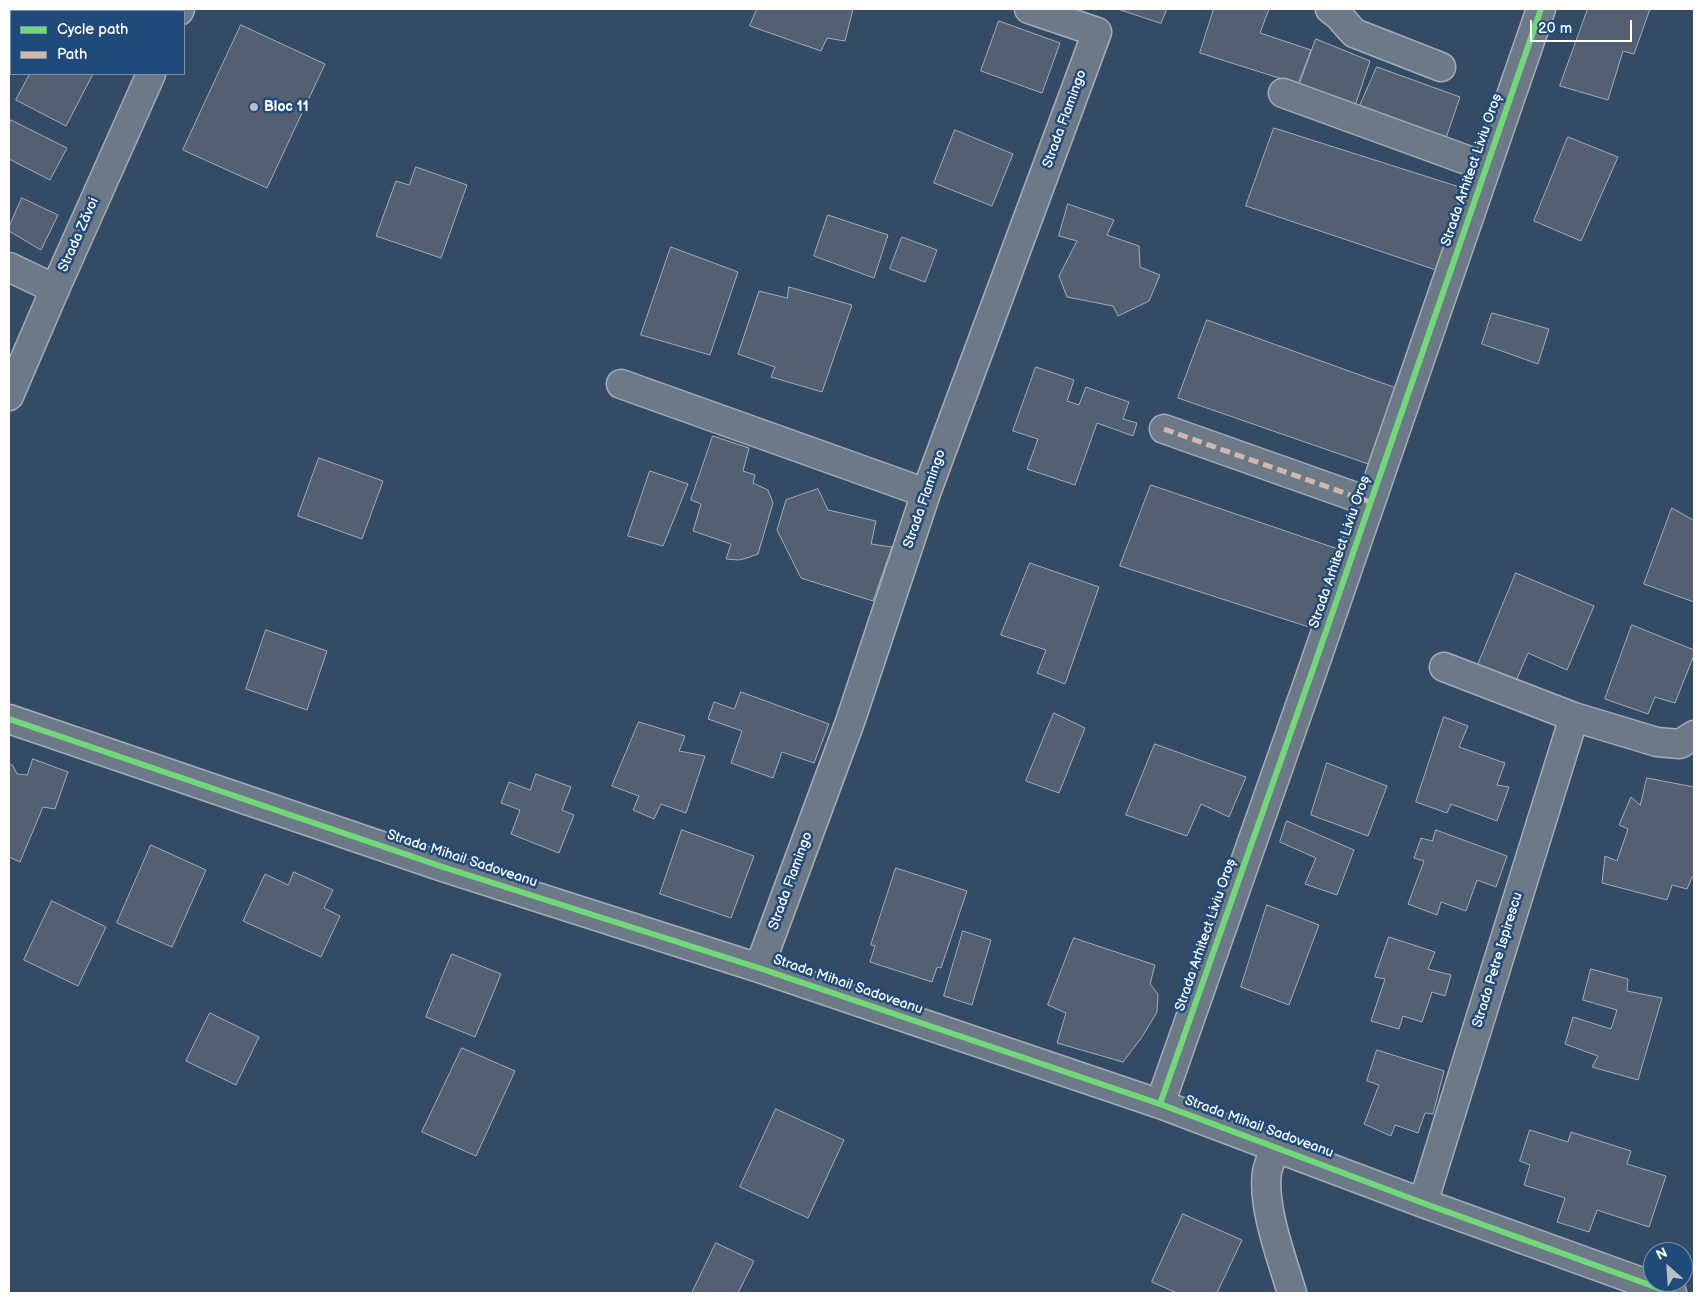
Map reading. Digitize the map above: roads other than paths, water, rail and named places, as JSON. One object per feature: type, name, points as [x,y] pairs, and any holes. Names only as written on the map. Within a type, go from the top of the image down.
[{"type":"street","name":"Strada Flamingo","points":[[759,968],[850,722],[926,493],[1097,32],[1029,9]]},
{"type":"street","name":"Strada Arhitect Liviu Oroș","points":[[1160,1104],[1541,9]]},
{"type":"street","points":[[1337,11],[1354,33],[1442,68]]},
{"type":"street","name":"Strada Zăvoi","points":[[9,396],[151,75]]},
{"type":"street","points":[[1283,93],[1486,167]]},
{"type":"street","points":[[9,267],[55,289]]},
{"type":"street","points":[[621,384],[926,493]]},
{"type":"street","points":[[1164,429],[1370,502]]},
{"type":"street","points":[[1444,667],[1574,717],[1657,742],[1680,744],[1694,735]]},
{"type":"street","name":"Strada Petre Ispirescu","points":[[1423,1203],[1574,717]]},
{"type":"street","name":"Strada Mihail Sadoveanu","points":[[9,719],[443,867],[759,968],[1160,1104],[1423,1203],[1672,1293]]},
{"type":"street","points":[[1275,1146],[1267,1172],[1267,1197],[1292,1293]]},
{"type":"place","name":"Bloc 11","points":[[254,107]]}]
